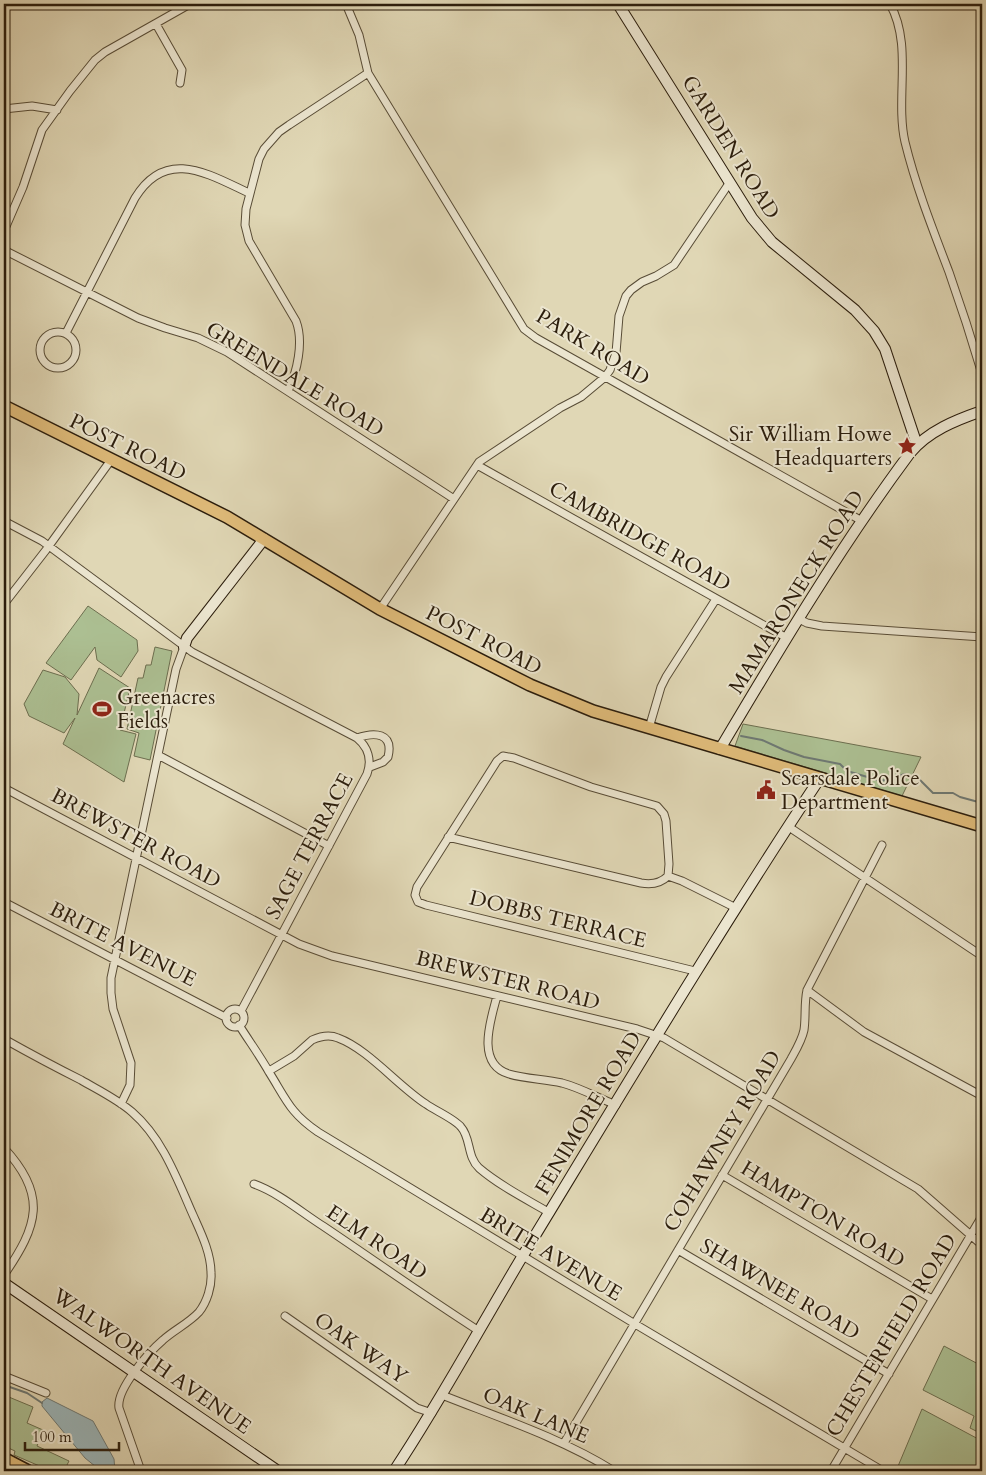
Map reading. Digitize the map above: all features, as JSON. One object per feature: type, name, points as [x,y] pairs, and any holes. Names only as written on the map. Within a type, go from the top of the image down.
[{"type":"highway","points":[[4,1459],[27,1471]]},
{"type":"highway","points":[[4,1468],[10,1471]]},
{"type":"main road","name":"POST ROAD","points":[[4,406],[227,517],[380,609],[553,696],[593,711],[649,728],[982,826]]},
{"type":"street","points":[[4,231],[42,130],[70,90],[95,60],[106,52],[190,4]]},
{"type":"street","name":"PARK ROAD","points":[[346,4],[358,36],[368,73],[524,329],[536,338],[862,521]]},
{"type":"street","name":"GARDEN ROAD","points":[[618,4],[762,232],[805,271],[855,310],[874,331],[885,349],[917,445]]},
{"type":"street","points":[[890,4],[897,23],[902,50],[901,118],[905,142],[982,374]]},
{"type":"street","points":[[156,24],[182,70],[180,83]]},
{"type":"street","points":[[288,391],[299,353],[298,328],[296,321],[246,231],[245,219],[249,194],[259,159],[268,143],[289,125],[368,73]]},
{"type":"street","points":[[4,109],[32,106],[57,110]]},
{"type":"street","points":[[66,333],[135,198],[146,182],[169,170],[197,170],[249,194]]},
{"type":"street","points":[[380,609],[476,465],[560,408],[581,397],[605,377],[610,370],[616,353],[620,316],[626,296],[630,290],[642,282],[662,273],[674,264],[730,182]]},
{"type":"street","name":"GREENDALE ROAD","points":[[4,250],[138,318],[213,344],[454,499]]},
{"type":"street","points":[[53,332],[66,333],[75,343],[75,357],[65,367],[48,365],[42,356],[41,345],[48,335],[53,332]]},
{"type":"street","name":"MAMARONECK ROAD","points":[[720,749],[787,638],[862,521],[917,445],[949,424],[982,411]]},
{"type":"street","points":[[4,604],[111,460]]},
{"type":"street","name":"CAMBRIDGE ROAD","points":[[476,465],[787,638]]},
{"type":"street","points":[[4,521],[48,546],[184,647],[356,738],[368,734],[379,734],[389,746],[388,757],[383,762],[370,767]]},
{"type":"street","points":[[121,1104],[130,1085],[132,1068],[128,1050],[116,1020],[111,985],[178,664],[187,638],[264,539]]},
{"type":"street","points":[[649,728],[661,687],[666,677],[716,599]]},
{"type":"street","points":[[799,619],[807,623],[838,628],[982,637]]},
{"type":"street","name":"SAGE TERRACE","points":[[241,1011],[370,767],[366,748],[356,738]]},
{"type":"street","points":[[158,755],[329,846]]},
{"type":"street","points":[[500,757],[514,758],[591,787],[657,806],[664,814],[666,821],[668,876],[660,882],[641,883],[448,837],[500,757]]},
{"type":"street","name":"FENIMORE ROAD","points":[[394,1471],[426,1423],[523,1257],[695,971],[820,778]]},
{"type":"street","name":"BREWSTER ROAD","points":[[4,788],[299,944],[332,956],[637,1029],[664,1038],[918,1189],[982,1245]]},
{"type":"street","points":[[789,827],[982,956]]},
{"type":"street","name":"DOBBS TERRACE","points":[[448,837],[417,887],[415,898],[418,902],[695,971]]},
{"type":"street","name":"COHAWNEY ROAD","points":[[564,1443],[791,1059],[803,1035],[807,990],[882,845]]},
{"type":"street","points":[[668,876],[736,908]]},
{"type":"street","name":"BRITE AVENUE","points":[[4,902],[226,1018],[232,1026],[240,1026],[269,1071],[286,1102],[308,1126],[523,1257],[883,1471]]},
{"type":"street","points":[[807,990],[864,1032],[982,1096]]},
{"type":"street","points":[[497,996],[487,1045],[496,1066],[514,1076],[564,1084],[616,1105]]},
{"type":"street","points":[[226,1018],[228,1013],[233,1010],[241,1011],[244,1019],[240,1026]]},
{"type":"street","points":[[269,1071],[289,1060],[312,1040],[328,1036],[344,1040],[426,1105],[461,1126],[473,1160],[480,1168],[502,1185],[550,1213]]},
{"type":"street","points":[[4,1039],[109,1096],[132,1111],[148,1128],[167,1157],[208,1252],[211,1273],[208,1292],[198,1312],[157,1345],[122,1391],[118,1405],[141,1471]]},
{"type":"street","points":[[4,1044],[12,1044]]},
{"type":"street","points":[[4,1148],[22,1170],[30,1187],[33,1204],[30,1230],[23,1246],[4,1275]]},
{"type":"street","name":"HAMPTON ROAD","points":[[722,1175],[932,1299]]},
{"type":"street","name":"ELM ROAD","points":[[254,1184],[271,1192],[429,1300],[479,1331]]},
{"type":"street","name":"CHESTERFIELD ROAD","points":[[831,1471],[982,1216]]},
{"type":"street","name":"SHAWNEE ROAD","points":[[678,1250],[889,1374]]},
{"type":"street","name":"WALWORTH AVENUE","points":[[4,1283],[278,1471]]},
{"type":"street","name":"OAK WAY","points":[[285,1316],[417,1408],[432,1413]]},
{"type":"street","points":[[4,1376],[46,1393]]},
{"type":"street","name":"OAK LANE","points":[[442,1395],[564,1443],[614,1471]]},
{"type":"street","name":"OAK WAY","points":[[417,1408],[426,1423]]},
{"type":"green space","points":[[88,606],[137,640],[138,651],[121,677],[97,660],[95,647],[71,680],[46,663]]},
{"type":"green space","points":[[155,647],[172,651],[150,760],[134,756],[139,733],[127,729],[138,678],[143,678],[146,665],[151,665]]},
{"type":"green space","name":"Greenacres Fields","points":[[99,668],[130,688],[120,730],[136,734],[124,782],[63,744],[75,718],[64,733],[29,716],[24,704],[43,670],[65,677],[79,694],[77,715]]},
{"type":"green space","points":[[743,724],[921,757],[902,796],[735,746]]},
{"type":"green space","points":[[944,1346],[982,1366],[982,1434],[970,1428],[974,1416],[923,1390]]},
{"type":"green space","points":[[4,1395],[33,1407],[27,1423],[43,1430],[37,1446],[69,1461],[64,1471],[51,1471],[14,1455],[15,1451],[4,1446]]},
{"type":"green space","points":[[922,1409],[982,1441],[982,1471],[896,1471]]},
{"type":"water","points":[[47,1398],[93,1421],[114,1459],[115,1471],[101,1471],[85,1458],[42,1406],[42,1402]]},
{"type":"waterway","points":[[741,736],[762,740],[804,757],[840,764],[847,771],[881,781],[905,774],[919,779],[933,793],[953,793],[982,803]]},
{"type":"waterway","points":[[4,1385],[27,1393],[42,1403]]},
{"type":"place","name":"Sir William Howe Headquarters","points":[[907,446]]},
{"type":"place","name":"Greenacres Fields","points":[[102,709]]},
{"type":"place","name":"Scarsdale Police Department","points":[[766,790]]}]
